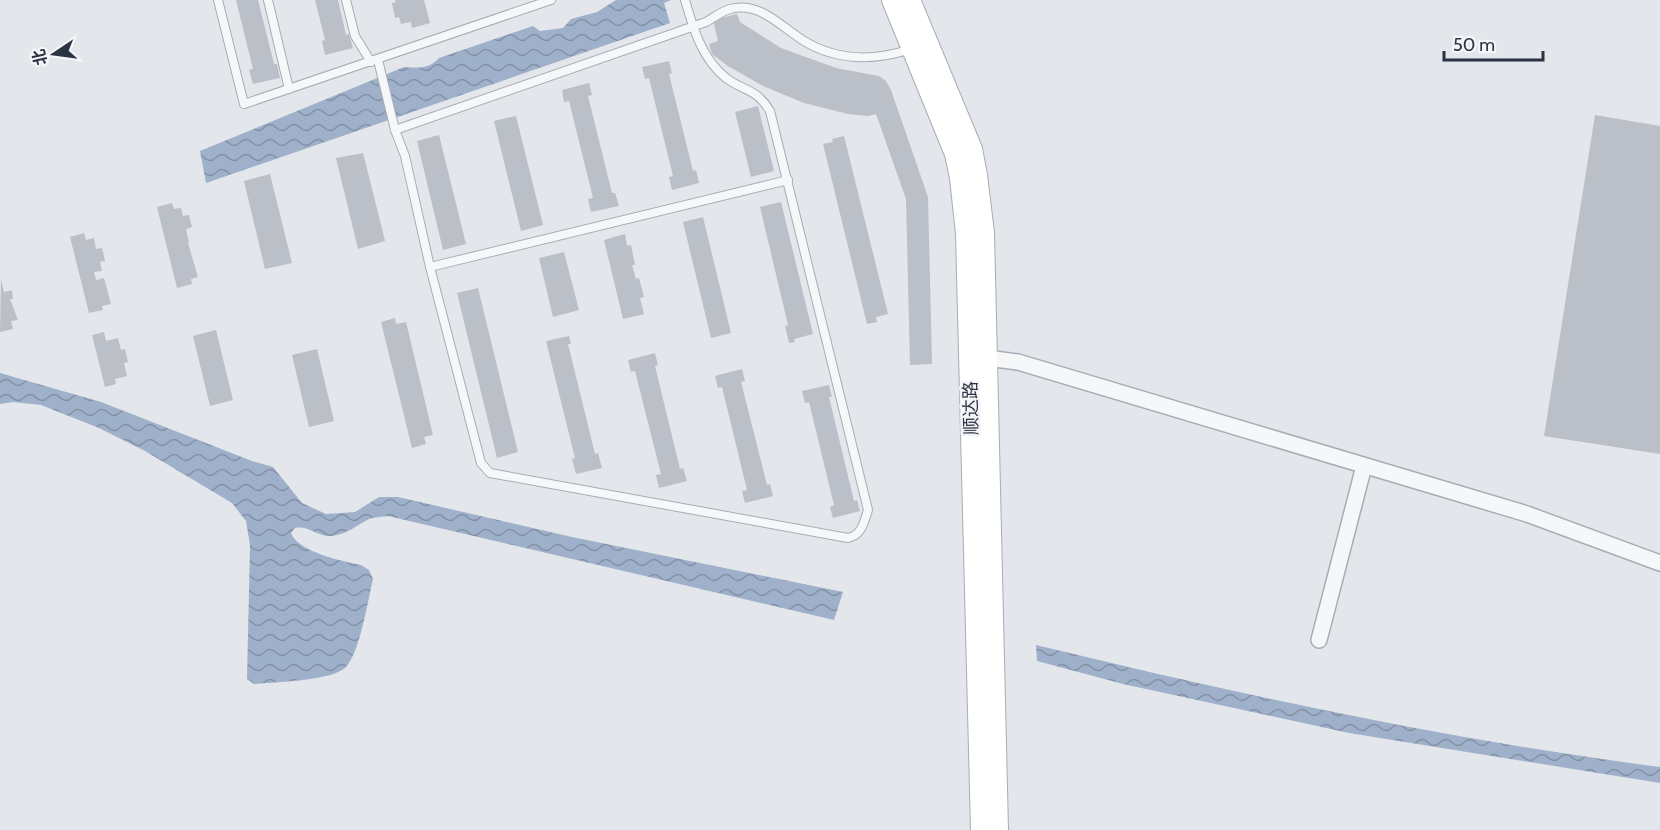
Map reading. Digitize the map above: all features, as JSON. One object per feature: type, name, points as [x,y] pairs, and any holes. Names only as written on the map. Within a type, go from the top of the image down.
[{"type":"main road","name":"顺达路","points":[[892,0],[955,154],[960,178],[966,234],[981,830]]},
{"type":"main road","name":"顺达路","points":[[910,0],[972,149],[984,232],[998,830]]},
{"type":"street","points":[[987,358],[1018,362],[1527,514],[1660,563]]},
{"type":"street","points":[[1319,640],[1365,466]]},
{"type":"lane","points":[[219,0],[244,104],[551,0]]},
{"type":"lane","points":[[268,0],[289,89]]},
{"type":"lane","points":[[346,0],[355,36],[375,61],[405,156],[430,267],[481,463],[490,473],[848,538],[855,536],[862,529],[868,510],[770,111],[763,99],[726,77],[713,65],[693,27],[685,0]]},
{"type":"lane","points":[[395,130],[693,27],[729,9],[752,9],[766,14],[805,41],[826,51],[850,57],[892,55],[912,49]]},
{"type":"lane","points":[[430,267],[788,180]]},
{"type":"water","points":[[616,0],[671,0],[664,3],[670,23],[206,183],[200,151],[404,67],[427,66],[439,58],[533,26],[540,31],[563,28],[571,19],[597,12]]},
{"type":"water","points":[[0,373],[101,402],[252,461],[273,467],[302,503],[326,514],[355,512],[379,497],[398,497],[572,537],[843,592],[834,620],[388,516],[369,519],[346,532],[331,536],[304,528],[295,528],[291,533],[302,545],[322,555],[361,565],[369,570],[373,579],[363,626],[350,661],[338,672],[302,680],[254,684],[247,679],[250,545],[246,521],[232,503],[145,451],[99,428],[41,405],[13,402],[0,404]]},
{"type":"water","points":[[1036,645],[1346,715],[1503,744],[1660,767],[1660,783],[1349,733],[1123,684],[1037,661]]},
{"type":"building","points":[[236,0],[258,0],[274,64],[277,64],[280,78],[253,84],[249,70],[253,69]]},
{"type":"building","points":[[315,0],[338,0],[346,35],[349,34],[353,48],[325,55],[322,41],[325,40]]},
{"type":"building","points":[[395,0],[424,0],[430,23],[412,28],[411,22],[401,24],[399,17],[395,18],[392,3],[396,2]]},
{"type":"building","points":[[737,14],[740,22],[781,48],[836,68],[879,76],[886,81],[928,197],[932,364],[910,365],[906,199],[876,114],[868,116],[848,114],[804,103],[763,86],[728,66],[712,54],[709,44],[718,41],[713,20]]},
{"type":"building","points":[[669,61],[672,73],[669,74],[693,171],[696,170],[699,183],[672,190],[669,177],[673,176],[649,78],[645,79],[642,67]]},
{"type":"building","points":[[589,83],[592,95],[588,96],[612,193],[615,193],[619,206],[591,212],[588,199],[593,198],[569,101],[564,102],[562,90]]},
{"type":"building","points":[[758,106],[774,171],[751,177],[735,112]]},
{"type":"building","points":[[1595,115],[1660,126],[1660,454],[1544,436]]},
{"type":"building","points":[[516,116],[543,225],[521,231],[494,121]]},
{"type":"building","points":[[439,135],[466,244],[443,250],[417,141]]},
{"type":"building","points":[[844,136],[888,314],[876,317],[877,322],[867,324],[823,144]]},
{"type":"building","points":[[363,153],[385,241],[358,249],[336,158]]},
{"type":"building","points":[[270,174],[292,263],[265,269],[244,181]]},
{"type":"building","points":[[781,202],[813,334],[794,339],[795,342],[789,343],[785,326],[788,325],[760,207]]},
{"type":"building","points":[[172,203],[174,209],[181,208],[183,216],[189,215],[192,227],[186,229],[188,243],[198,277],[191,279],[192,284],[177,288],[157,207]]},
{"type":"building","points":[[703,217],[731,333],[711,338],[683,222]]},
{"type":"building","points":[[84,233],[86,240],[94,238],[96,249],[102,248],[105,261],[100,262],[102,271],[94,272],[96,280],[104,278],[111,304],[102,306],[103,310],[89,313],[70,237]]},
{"type":"building","points":[[625,234],[627,246],[631,245],[635,265],[632,265],[636,279],[639,278],[644,297],[640,298],[644,314],[623,319],[604,240]]},
{"type":"building","points":[[564,252],[579,310],[553,317],[539,258]]},
{"type":"building","points":[[1,279],[4,292],[12,290],[13,299],[10,299],[18,320],[11,321],[13,329],[0,332]]},
{"type":"building","points":[[478,288],[518,452],[497,458],[457,293]]},
{"type":"building","points":[[395,318],[396,324],[406,322],[433,435],[424,437],[426,444],[412,448],[381,322]]},
{"type":"building","points":[[216,330],[233,400],[210,406],[193,336]]},
{"type":"building","points":[[104,332],[106,341],[118,338],[121,350],[125,349],[128,362],[124,363],[127,376],[115,379],[116,384],[105,387],[92,335]]},
{"type":"building","points":[[569,336],[571,344],[568,344],[595,454],[598,453],[602,468],[576,474],[572,459],[575,458],[546,341]]},
{"type":"building","points":[[317,349],[334,421],[309,427],[292,355]]},
{"type":"building","points":[[655,353],[658,365],[655,366],[680,469],[683,468],[687,481],[659,488],[656,475],[661,474],[635,371],[631,372],[628,360]]},
{"type":"building","points":[[742,369],[745,381],[741,382],[767,485],[770,484],[773,496],[745,503],[742,491],[747,490],[722,387],[718,388],[715,376]]},
{"type":"building","points":[[829,385],[832,397],[829,397],[854,501],[857,500],[860,511],[833,518],[830,507],[834,505],[809,402],[805,403],[802,391]]}]
